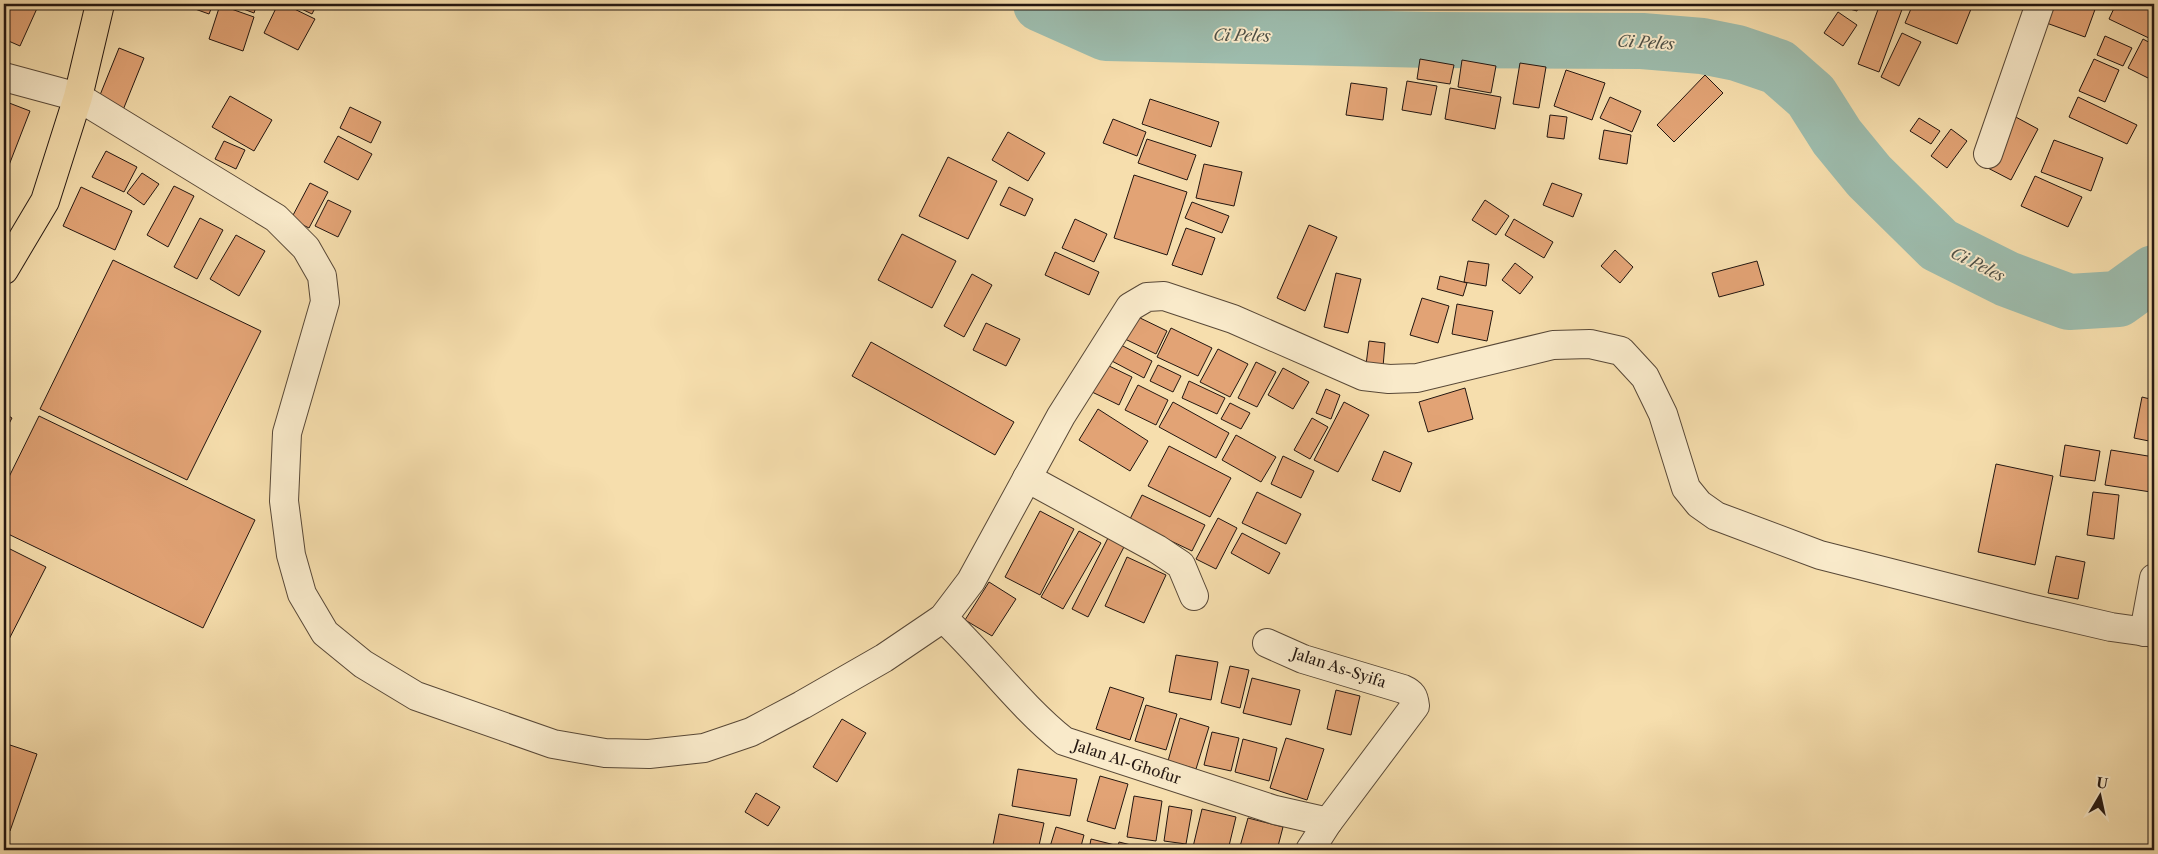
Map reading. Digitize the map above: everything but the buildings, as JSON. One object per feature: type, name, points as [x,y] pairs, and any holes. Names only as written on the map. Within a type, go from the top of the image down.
[{"type":"highway","points":[[4,270],[45,201],[78,97],[97,8]]},
{"type":"street","points":[[1988,154],[2040,4]]},
{"type":"street","points":[[4,77],[78,97],[276,218],[306,248],[322,276],[325,302],[287,433],[284,501],[291,555],[302,594],[325,633],[363,664],[416,696],[562,746],[605,753],[649,754],[704,748],[751,732],[802,705],[884,658],[943,618],[971,581],[1060,416],[1130,307],[1147,297],[1164,296],[1233,319],[1363,376],[1389,379],[1418,378],[1553,345],[1590,344],[1621,351],[1645,377],[1663,414],[1686,488],[1698,504],[1716,516],[1820,555],[2029,608],[2111,627],[2149,633],[2154,578]]},
{"type":"street","points":[[1027,478],[1156,549],[1181,565],[1194,596]]},
{"type":"street","name":"Jalan Al-Ghofur","points":[[943,618],[963,636],[1048,728],[1064,741],[1275,810],[1328,822]]},
{"type":"street","name":"Jalan As-Syifa","points":[[1267,643],[1304,659],[1411,693],[1414,699],[1415,706],[1328,822]]},
{"type":"street","points":[[1310,850],[1328,822]]},
{"type":"waterway","name":"Ci Peles","points":[[1041,4],[1106,33],[1433,40],[1642,41],[1702,46],[1737,53],[1778,67],[1811,96],[1837,137],[1869,176],[1939,245],[2007,279],[2069,302],[2118,299],[2154,273]]}]
